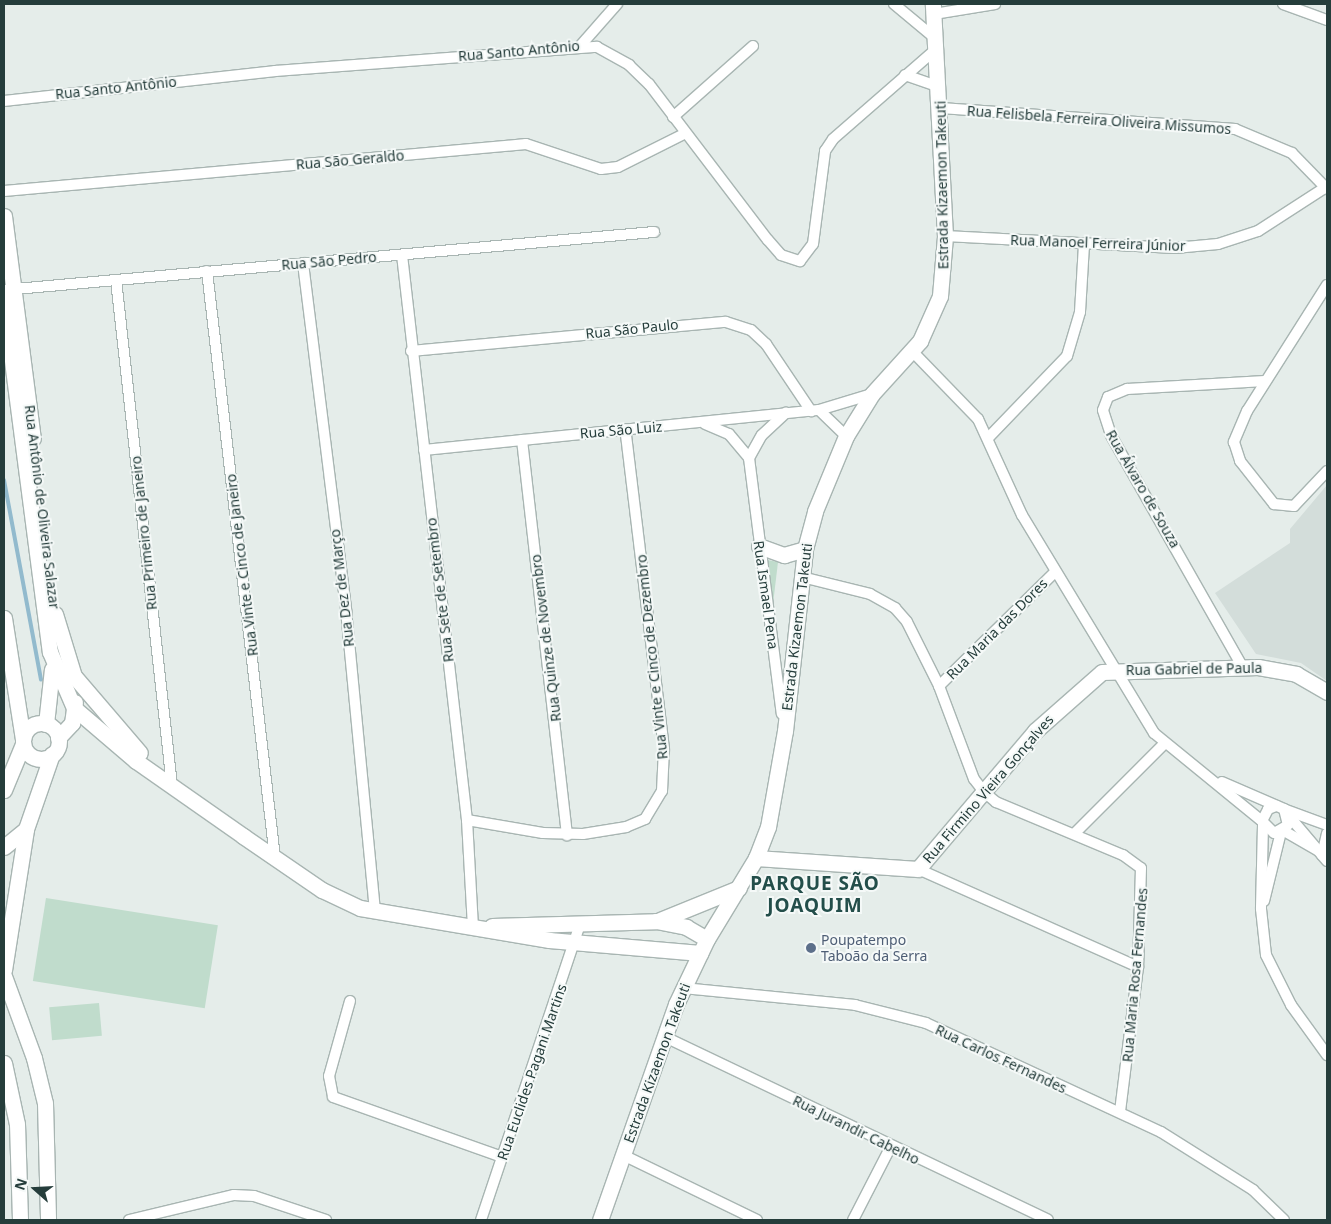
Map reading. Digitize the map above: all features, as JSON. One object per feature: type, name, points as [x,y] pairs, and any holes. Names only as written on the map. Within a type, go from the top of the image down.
[{"type":"street","points":[[581,45],[617,4]]},
{"type":"street","points":[[894,4],[935,44]]},
{"type":"street","points":[[933,9],[995,4]]},
{"type":"street","points":[[1283,4],[1327,20]]},
{"type":"street","name":"Estrada Kizaemon Takeuti","points":[[600,1220],[683,988],[707,939],[756,858],[770,819],[785,731],[805,549],[815,511],[846,436],[872,394],[912,351],[940,296],[945,236],[941,108],[933,9]]},
{"type":"street","name":"Rua Santo Antônio","points":[[4,101],[275,71],[581,45],[604,50],[629,65],[781,255],[800,261],[814,244],[825,151],[935,44]]},
{"type":"street","points":[[673,118],[753,46]]},
{"type":"street","points":[[905,75],[939,87]]},
{"type":"street","name":"Rua Felisbela Ferreira Oliveira Missumos","points":[[941,108],[1235,129],[1292,153],[1327,188]]},
{"type":"street","name":"Rua São Geraldo","points":[[4,191],[526,144],[601,170],[618,167],[684,134]]},
{"type":"street","name":"Rua Manoel Ferreira Júnior","points":[[945,236],[1084,245],[1175,248],[1218,244],[1258,232],[1327,188]]},
{"type":"street","name":"Rua Antônio de Oliveira Salazar","points":[[4,216],[7,293],[50,652],[74,708],[172,786],[275,858],[322,890],[375,913],[480,926],[577,943],[700,953]]},
{"type":"street","name":"Rua São Pedro","points":[[7,293],[116,280],[654,232]]},
{"type":"street","points":[[988,438],[1067,356],[1080,312],[1084,245]]},
{"type":"street","name":"Rua Sete de Setembro","points":[[402,254],[411,351],[480,926]]},
{"type":"street","name":"Rua Dez de Março","points":[[303,264],[346,610],[375,913]]},
{"type":"street","name":"Rua Vinte e Cinco de Janeiro","points":[[207,272],[275,858]]},
{"type":"street","name":"Rua Primeiro de Janeiro","points":[[116,280],[172,786]]},
{"type":"street","points":[[1327,285],[1265,381],[1234,442],[1240,461],[1257,488],[1274,504],[1294,506],[1327,471]]},
{"type":"street","name":"Rua Antônio de Oliveira Salazar","points":[[7,293],[56,626],[74,676],[106,719],[151,769]]},
{"type":"street","name":"Rua São Paulo","points":[[411,351],[726,322],[751,330],[766,344],[815,411]]},
{"type":"street","points":[[912,351],[962,397],[988,438],[1002,474],[1055,572],[1164,744],[1217,780],[1263,823],[1269,832],[1282,832],[1322,856]]},
{"type":"street","name":"Rua Álvaro de Souza","points":[[1242,666],[1110,435],[1103,410],[1108,397],[1127,388],[1265,381]]},
{"type":"street","name":"Rua São Luiz","points":[[424,450],[625,429],[704,424],[787,412],[815,411],[872,394]]},
{"type":"street","points":[[815,411],[846,436]]},
{"type":"street","points":[[704,424],[729,434],[749,458],[762,435],[787,412]]},
{"type":"street","name":"Rua Vinte e Cinco de Dezembro","points":[[467,820],[567,835],[626,827],[645,818],[662,791],[664,749],[625,429]]},
{"type":"street","name":"Rua Quinze de Novembro","points":[[522,440],[567,835]]},
{"type":"street","name":"Rua Ismael Pena","points":[[749,458],[759,546],[785,731]]},
{"type":"street","points":[[759,546],[784,555],[805,549]]},
{"type":"street","name":"Rua Maria das Dores","points":[[939,686],[1055,572]]},
{"type":"street","name":"Rua Maria Rosa Fernandes","points":[[802,576],[870,594],[895,608],[917,639],[939,686],[974,779],[984,792],[996,802],[1075,833],[1141,868],[1138,967],[1120,1112]]},
{"type":"street","points":[[4,618],[23,742],[38,758],[52,754]]},
{"type":"street","points":[[50,652],[48,724],[58,738]]},
{"type":"street","name":"Rua Gabriel de Paula","points":[[1116,670],[1242,666],[1296,674],[1327,692]]},
{"type":"street","name":"Rua Firmino Vieira Gonçalves","points":[[756,858],[918,869],[1035,731],[1092,677],[1116,670]]},
{"type":"street","points":[[4,970],[26,829],[58,738],[72,723],[74,676]]},
{"type":"street","points":[[4,790],[31,726],[48,724],[56,713],[74,708],[106,719]]},
{"type":"street","points":[[1075,833],[1164,744]]},
{"type":"street","points":[[1217,780],[1283,810],[1327,825]]},
{"type":"street","points":[[1322,856],[1306,831],[1283,810],[1268,809],[1263,823],[1261,909],[1273,973],[1327,1056]]},
{"type":"street","points":[[1261,909],[1282,832],[1283,810]]},
{"type":"street","points":[[4,847],[26,829]]},
{"type":"street","points":[[1322,856],[1327,834]]},
{"type":"street","points":[[918,869],[1138,967]]},
{"type":"street","points":[[656,921],[686,913],[739,888]]},
{"type":"street","name":"Rua Antônio de Oliveira Salazar","points":[[480,926],[524,922],[580,924],[656,921],[686,928],[707,939]]},
{"type":"street","name":"Rua Euclides Pagani Martins","points":[[481,1220],[577,943],[580,924]]},
{"type":"street","points":[[4,976],[34,1058],[45,1103],[48,1220]]},
{"type":"street","name":"Rua Carlos Fernandes","points":[[683,988],[826,1001],[900,1015],[1120,1112],[1253,1190],[1284,1220]]},
{"type":"street","points":[[350,1001],[330,1076],[333,1097],[502,1157]]},
{"type":"street","name":"Rua Jurandir Cabelho","points":[[665,1037],[1048,1220]]},
{"type":"street","points":[[4,1063],[17,1124],[20,1220]]},
{"type":"street","points":[[853,1220],[891,1146]]},
{"type":"street","points":[[623,1155],[757,1220]]},
{"type":"street","points":[[129,1220],[234,1195],[254,1196],[326,1220]]},
{"type":"shaded area","points":[[1327,485],[1327,681],[1301,663],[1256,654],[1215,593],[1290,543],[1290,529]]},
{"type":"green space","points":[[762,559],[778,562],[768,646]]},
{"type":"green space","points":[[46,898],[218,925],[205,1008],[33,981]]},
{"type":"green space","points":[[99,1003],[102,1036],[52,1040],[49,1007]]},
{"type":"waterway","points":[[4,480],[41,680]]},
{"type":"place","name":"Poupatempo Taboão da Serra","points":[[811,948]]},
{"type":"district","name":"PARQUE SÃO JOAQUIM","points":[[815,895]]}]
